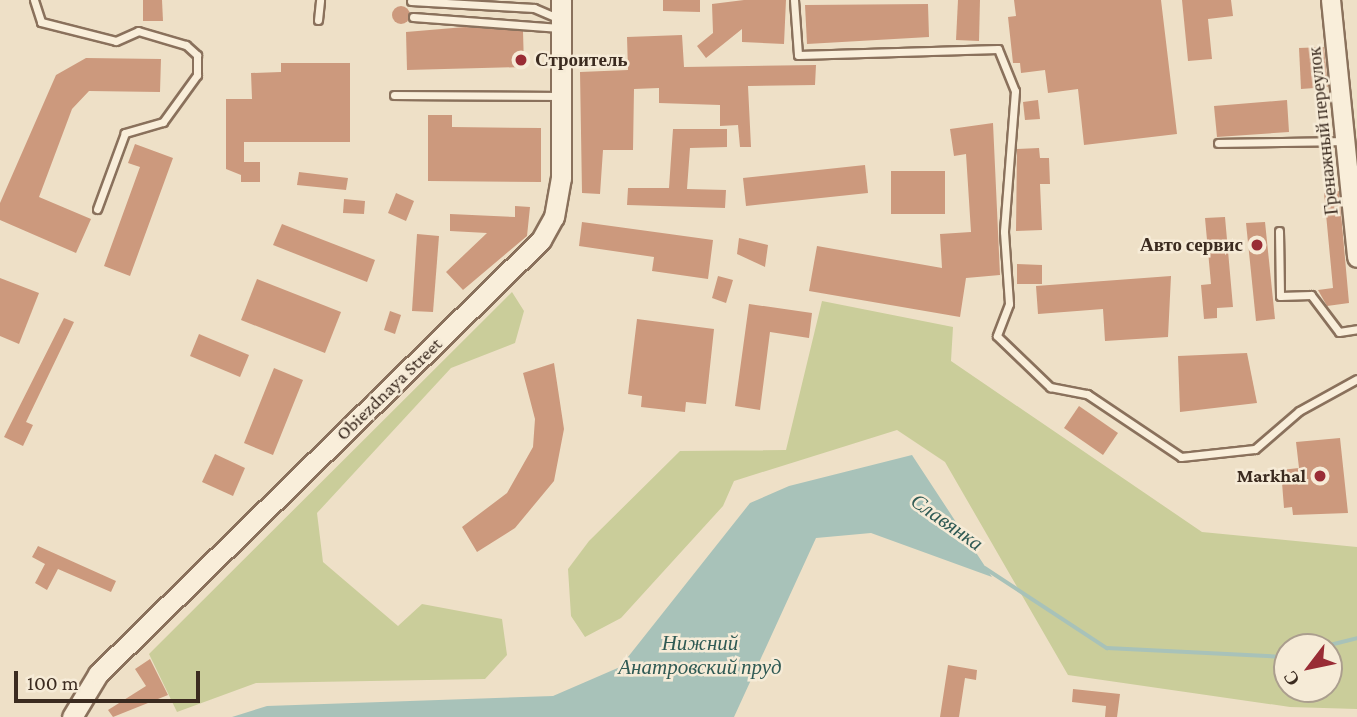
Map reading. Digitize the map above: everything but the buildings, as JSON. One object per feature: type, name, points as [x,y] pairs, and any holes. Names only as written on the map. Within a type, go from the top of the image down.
[{"type":"main road","name":"Obiezdnaya Street","points":[[72,717],[99,674],[541,240],[554,217],[561,178],[561,16]]},
{"type":"street","name":"Гренажный переулок","points":[[1331,0],[1357,258]]},
{"type":"lane","points":[[34,0],[41,22],[117,41],[138,31],[186,45],[198,55],[197,75],[163,122],[125,133],[97,209]]},
{"type":"lane","points":[[318,20],[320,0]]},
{"type":"lane","points":[[794,0],[798,55],[998,49],[1015,92],[1004,232],[1009,304],[997,336],[1050,387],[1087,394],[1181,457],[1255,449],[1299,411],[1357,379]]},
{"type":"lane","points":[[411,1],[534,8],[561,16]]},
{"type":"lane","points":[[413,17],[561,16]]},
{"type":"lane","points":[[394,95],[561,96]]},
{"type":"lane","points":[[1218,143],[1345,141]]},
{"type":"lane","points":[[1279,231],[1280,296],[1311,295],[1339,332],[1357,330]]},
{"type":"green space","points":[[512,292],[524,311],[515,343],[451,368],[317,513],[323,562],[398,626],[422,604],[502,619],[507,655],[485,679],[256,683],[177,712],[149,654]]},
{"type":"green space","points":[[822,301],[953,327],[951,361],[1202,532],[1357,547],[1357,709],[1290,707],[1068,675],[945,462],[897,430],[734,481],[723,506],[621,618],[585,637],[571,616],[568,569],[589,541],[680,451],[786,450]]},
{"type":"water","name":"Нижний Анатровский пруд","points":[[912,455],[992,577],[871,533],[816,538],[734,717],[232,717],[267,706],[553,696],[620,667],[750,503],[789,486]]},
{"type":"waterway","name":"Славянка","points":[[985,568],[1107,648],[1273,656]]},
{"type":"waterway","name":"Славянка","points":[[1343,642],[1357,638]]},
{"type":"place","name":"Строитель","points":[[521,60]]},
{"type":"place","name":"Авто сервис","points":[[1257,245]]},
{"type":"place","name":"Markhal","points":[[1320,476]]}]
